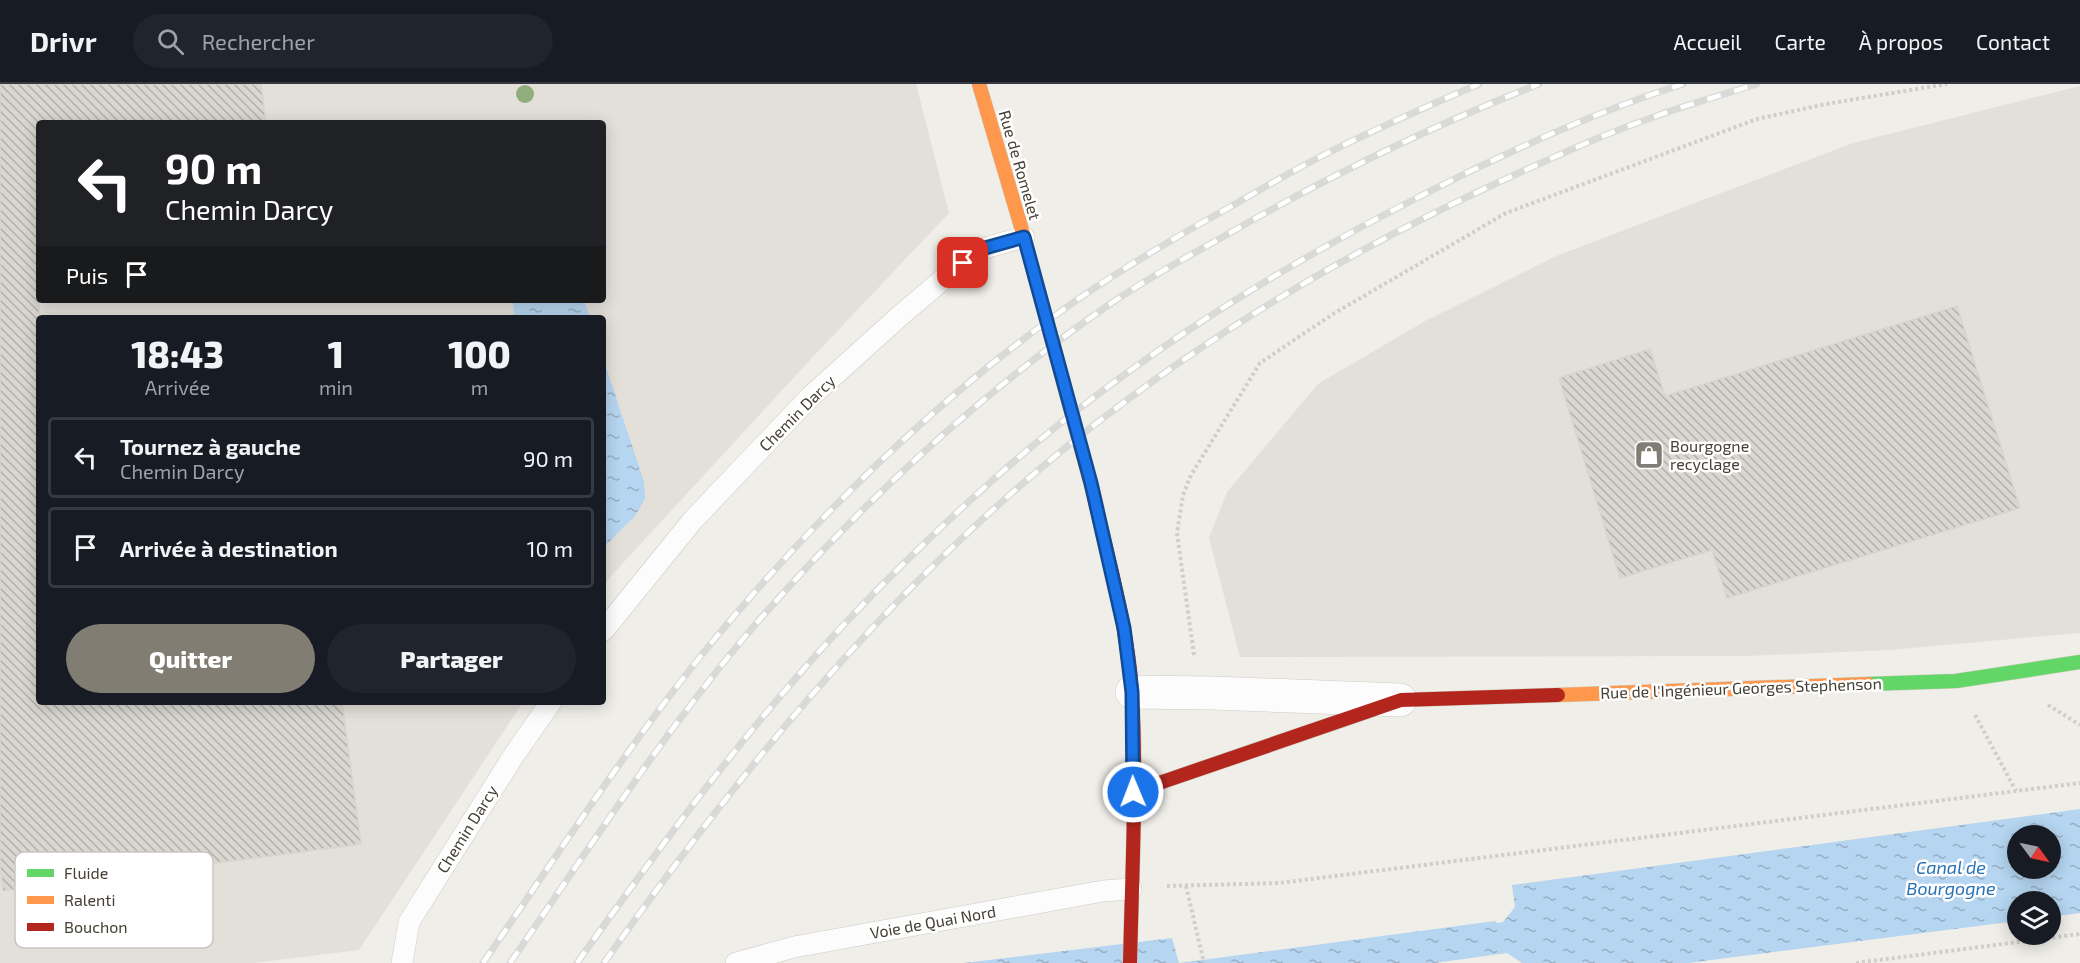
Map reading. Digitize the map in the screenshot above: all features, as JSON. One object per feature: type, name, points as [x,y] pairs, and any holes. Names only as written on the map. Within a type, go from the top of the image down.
[{"type":"street","name":"Rue de Romelet","points":[[979,84],[1024,237],[1091,483],[1124,628],[1132,692],[1130,963]]},
{"type":"street","name":"Rue de l'Ingénieur Georges Stephenson","points":[[1132,692],[1401,700],[1956,681],[2080,662]]},
{"type":"street","name":"Rue de l'Ingénieur Georges Stephenson","points":[[1133,792],[1401,700]]},
{"type":"lane","name":"Chemin Darcy","points":[[606,628],[693,520],[810,397],[902,314],[978,250],[1024,237]]},
{"type":"lane","name":"Chemin Darcy","points":[[402,963],[409,922],[508,765],[549,705]]},
{"type":"lane","name":"Voie de Quai Nord","points":[[736,963],[794,947],[1103,891],[1131,889]]},
{"type":"path","points":[[1213,693],[1195,661],[1177,533],[1183,495],[1191,475],[1260,363],[1333,314],[1506,213],[1757,119],[1826,104],[1947,84]]},
{"type":"path","points":[[1956,681],[2016,791]]},
{"type":"path","points":[[1131,889],[1279,883],[2080,783]]},
{"type":"path","points":[[1186,886],[1204,963]]},
{"type":"path","points":[[1856,963],[2080,934]]},
{"type":"shaded area","points":[[0,84],[916,84],[949,213],[810,360],[606,583],[606,315],[36,315],[36,705],[521,705],[359,950],[254,963],[0,963]]},
{"type":"shaded area","points":[[2080,86],[2080,633],[1889,650],[1746,656],[1240,657],[1209,538],[1227,492],[1318,384],[1425,321],[1556,256],[1853,143]]},
{"type":"water","points":[[513,303],[585,303],[589,315],[514,315]]},
{"type":"water","points":[[606,367],[644,482],[645,499],[635,516],[606,545]]},
{"type":"water","name":"Canal de Bourgogne","points":[[2080,809],[2080,913],[2061,916],[2061,891],[2007,891],[2007,922],[1688,963],[1522,963],[1507,953],[1435,963],[1179,963],[1495,921],[1503,922],[1515,907],[1512,885]]},
{"type":"water","points":[[1172,938],[1179,963],[964,963]]},
{"type":"building","points":[[0,84],[261,84],[266,120],[36,120],[36,303],[39,303],[39,315],[36,315],[36,705],[342,705],[361,844],[213,863],[213,852],[15,852],[15,889],[3,891],[0,866]]},
{"type":"building","points":[[1957,306],[2020,508],[1727,598],[1712,550],[1620,578],[1559,378],[1650,349],[1665,396]]},
{"type":"railway","points":[[483,963],[635,742],[700,657],[808,534],[927,418],[969,382],[1056,315],[1148,254],[1312,161],[1479,84]]},
{"type":"railway","points":[[510,963],[658,749],[754,626],[794,581],[879,494],[969,412],[1064,337],[1126,293],[1167,268],[1298,195],[1377,155],[1539,84]]},
{"type":"railway","points":[[577,963],[649,863],[724,765],[843,625],[980,491],[1055,428],[1119,379],[1199,323],[1325,247],[1411,201],[1511,152],[1579,122],[1683,84]]},
{"type":"railway","points":[[604,963],[702,830],[806,701],[919,580],[1041,468],[1096,424],[1211,341],[1270,304],[1394,234],[1457,202],[1602,137],[1677,109],[1757,84]]},
{"type":"traffic: fast","points":[[1868,684],[1956,681],[2080,662]]},
{"type":"traffic: slow","points":[[979,84],[1024,237],[1094,496]]},
{"type":"traffic: slow","points":[[1558,695],[1868,684]]},
{"type":"traffic: jam","points":[[1094,496],[1122,619],[1132,693],[1134,794],[1130,963]]},
{"type":"traffic: jam","points":[[1133,792],[1401,700],[1558,695]]},
{"type":"place","name":"Bourgogne recyclage","points":[[1649,455]]},
{"type":"route","points":[[963,263],[978,250],[1024,237],[1091,483],[1124,628],[1132,692],[1133,792]]}]
